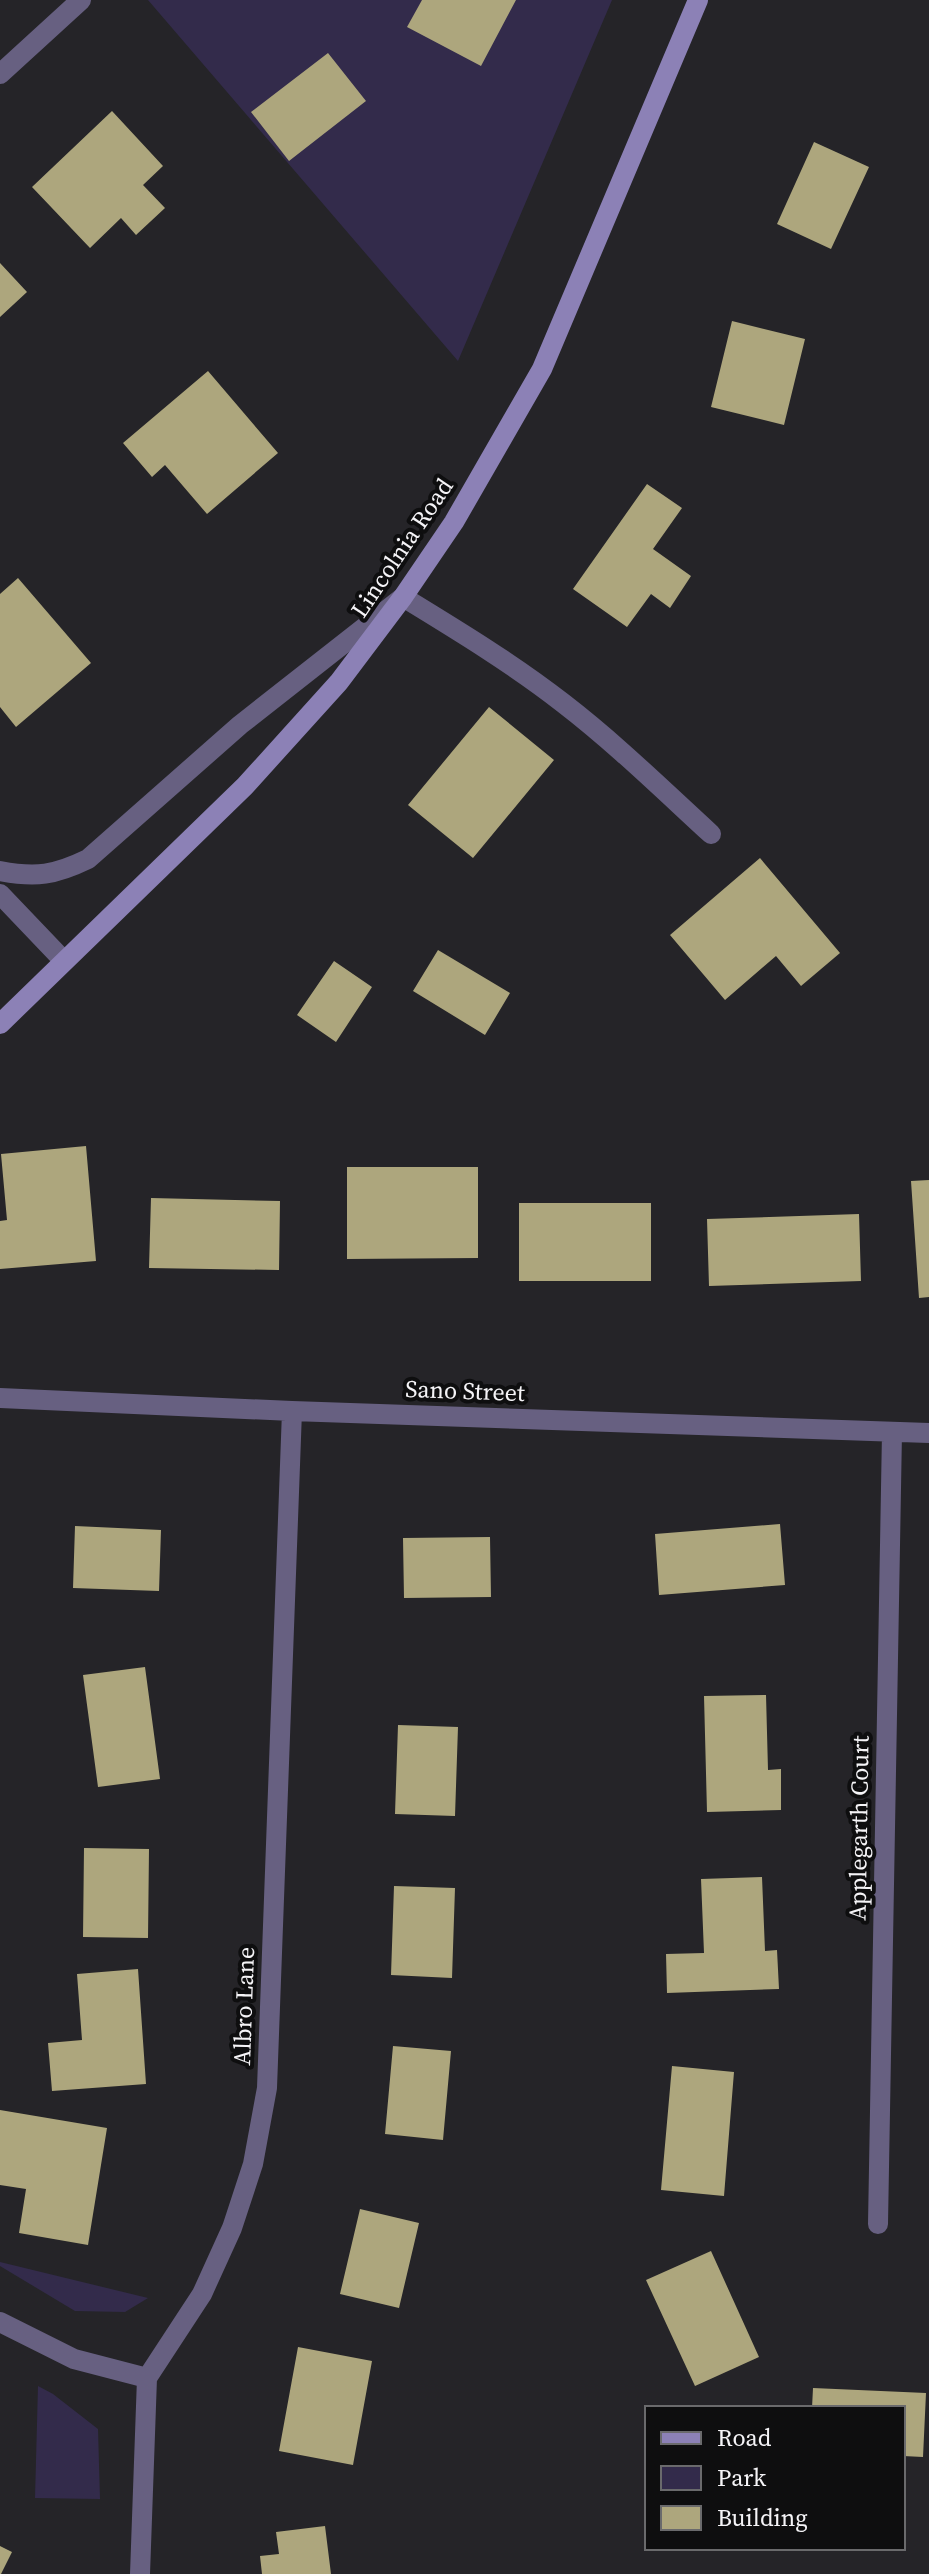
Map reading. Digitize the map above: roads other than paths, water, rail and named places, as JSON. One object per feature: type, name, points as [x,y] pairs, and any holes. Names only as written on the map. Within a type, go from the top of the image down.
[{"type":"main road","name":"Lincolnia Road","points":[[0,1024],[209,823],[287,742],[368,646],[403,597],[454,522],[542,369],[698,0]]},
{"type":"street","points":[[0,74],[81,0]]},
{"type":"street","points":[[0,871],[45,875],[63,871],[88,859],[240,725],[403,597],[561,701],[612,743],[711,834]]},
{"type":"street","points":[[0,894],[64,961]]},
{"type":"street","name":"Sano Street","points":[[0,1398],[929,1433]]},
{"type":"street","name":"Albro Lane","points":[[147,2378],[202,2294],[232,2228],[253,2164],[267,2088],[292,1411]]},
{"type":"street","name":"Applegarth Court","points":[[878,2224],[892,1432]]},
{"type":"street","points":[[0,2322],[74,2359],[147,2378],[140,2574]]}]
